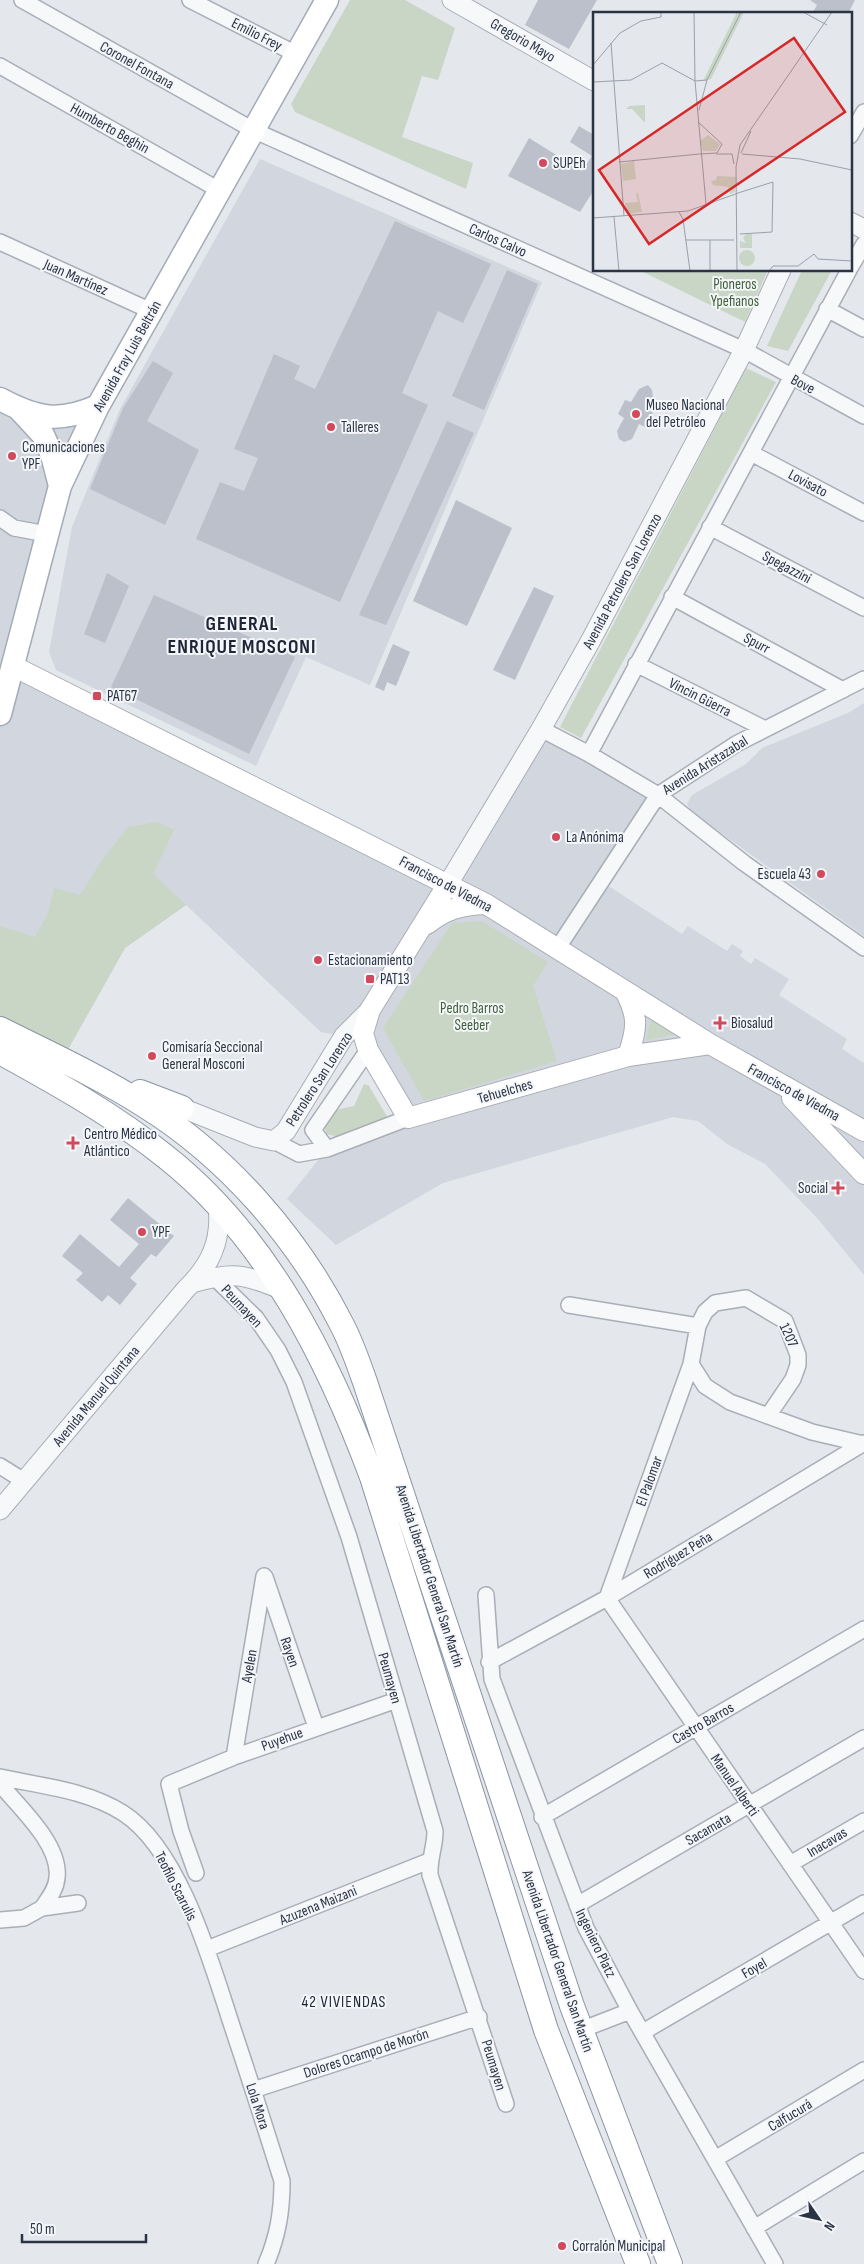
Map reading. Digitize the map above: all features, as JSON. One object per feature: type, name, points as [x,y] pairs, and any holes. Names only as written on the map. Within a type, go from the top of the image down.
[{"type":"highway","name":"Avenida Libertador General San Martín","points":[[0,1029],[145,1105],[204,1150],[259,1203],[301,1256],[342,1325],[366,1384],[581,2030],[670,2264]]},
{"type":"highway","name":"Avenida Libertador General San Martín","points":[[0,1052],[88,1100],[124,1124],[167,1158],[218,1207],[249,1242],[283,1290],[348,1412],[372,1476],[546,2030],[638,2264]]},
{"type":"highway","points":[[62,1060],[182,1108]]},
{"type":"main road","name":"Avenida Fray Luis Beltrán","points":[[0,714],[60,486],[98,406],[327,0]]},
{"type":"main road","name":"Avenida Fray Luis Beltrán","points":[[314,24],[333,0]]},
{"type":"main road","points":[[10,404],[53,418],[75,416],[98,406]]},
{"type":"main road","points":[[10,404],[43,435],[52,456],[60,486]]},
{"type":"main road","name":"Francisco de Viedma","points":[[13,666],[486,904],[710,1044],[864,1131]]},
{"type":"main road","name":"Petrolero San Lorenzo","points":[[368,1050],[363,1033],[370,1010],[448,884]]},
{"type":"main road","points":[[423,927],[441,912],[463,905],[486,904]]},
{"type":"main road","points":[[625,991],[635,1010],[636,1033],[628,1056]]},
{"type":"main road","name":"Tehuelches","points":[[408,1118],[628,1056],[710,1044]]},
{"type":"main road","points":[[368,1050],[408,1118]]},
{"type":"main road","points":[[776,1082],[864,1174]]},
{"type":"street","name":"Coronel Fontana","points":[[22,0],[252,130]]},
{"type":"street","name":"Emilio Frey","points":[[190,0],[296,54]]},
{"type":"street","name":"Gregorio Mayo","points":[[452,0],[593,80]]},
{"type":"street","name":"Humberto Beghin","points":[[0,66],[219,190]]},
{"type":"street","name":"Carlos Calvo","points":[[252,130],[744,350]]},
{"type":"street","points":[[852,223],[864,229]]},
{"type":"street","name":"Juan Martínez","points":[[0,242],[151,311]]},
{"type":"street","points":[[852,265],[864,244]]},
{"type":"street","name":"Avenida Petrolero San Lorenzo","points":[[448,884],[541,730],[744,350],[781,271]]},
{"type":"street","points":[[589,754],[751,453],[790,376],[849,271]]},
{"type":"street","points":[[827,309],[864,329]]},
{"type":"street","name":"Bove","points":[[744,350],[864,416]]},
{"type":"street","name":"Lovisato","points":[[751,453],[864,514]]},
{"type":"street","points":[[0,518],[14,528],[47,534]]},
{"type":"street","name":"Spegazzini","points":[[710,527],[864,608]]},
{"type":"street","name":"Spurr","points":[[672,597],[843,690]]},
{"type":"street","name":"Vincin Güerra","points":[[636,664],[765,729]]},
{"type":"street","name":"Avenida Aristazabal","points":[[557,949],[658,795],[736,744],[864,680]]},
{"type":"street","points":[[541,730],[589,754],[658,795],[744,863],[864,948]]},
{"type":"street","name":"Petrolero San Lorenzo","points":[[182,1108],[255,1137],[274,1141],[286,1131],[344,1036],[370,1010]]},
{"type":"street","name":"Petrolero San Lorenzo","points":[[327,1149],[313,1130],[368,1050]]},
{"type":"street","name":"Tehuelches","points":[[274,1141],[299,1154],[327,1149],[408,1118]]},
{"type":"street","name":"Avenida Manuel Quintana","points":[[0,1510],[202,1273],[217,1243],[220,1221],[218,1207]]},
{"type":"street","points":[[192,1283],[214,1277],[242,1275],[283,1290]]},
{"type":"street","name":"Peumayen","points":[[214,1277],[256,1318],[278,1350],[294,1382],[348,1537],[397,1700],[435,1831],[435,1849],[429,1861],[430,1875],[479,2017],[506,2104]]},
{"type":"street","name":"1207","points":[[691,1364],[698,1326],[704,1312],[715,1303],[746,1298],[785,1321],[798,1354],[798,1365],[793,1379],[768,1416]]},
{"type":"street","points":[[569,1305],[698,1326]]},
{"type":"street","points":[[691,1364],[705,1386],[730,1402],[812,1432],[864,1443]]},
{"type":"street","name":"El Palomar","points":[[607,1598],[691,1364]]},
{"type":"street","name":"Rodríguez Peña","points":[[489,1662],[607,1598],[864,1443]]},
{"type":"street","points":[[0,1466],[24,1481]]},
{"type":"street","name":"Rayen","points":[[264,1576],[316,1727]]},
{"type":"street","name":"Ayelen","points":[[234,1756],[264,1576]]},
{"type":"street","name":"Ingeniero Platz","points":[[486,1595],[489,1662],[492,1679],[542,1817],[586,1928],[630,2011],[775,2264]]},
{"type":"street","name":"Manuel Alberti","points":[[607,1598],[864,1971]]},
{"type":"street","name":"Castro Barros","points":[[542,1817],[864,1630]]},
{"type":"street","name":"Puyehue","points":[[196,1873],[181,1831],[169,1784],[234,1756],[397,1700]]},
{"type":"street","name":"Sacamata","points":[[577,1905],[864,1738]]},
{"type":"street","name":"Teofilo Scarulis","points":[[0,1777],[85,1795],[123,1813],[143,1830],[160,1850],[176,1878],[207,1949]]},
{"type":"street","points":[[0,1784],[48,1842],[55,1857],[58,1877],[53,1892],[42,1908]]},
{"type":"street","name":"Inacavas","points":[[790,1864],[864,1820]]},
{"type":"street","name":"Azuzena Maizani","points":[[207,1949],[429,1861]]},
{"type":"street","points":[[0,1920],[24,1918],[42,1908],[78,1903]]},
{"type":"street","name":"Foyel","points":[[643,2032],[864,1903]]},
{"type":"street","name":"Lola Mora","points":[[207,1949],[282,2181],[282,2214],[274,2244],[266,2264]]},
{"type":"street","points":[[581,2030],[630,2011]]},
{"type":"street","name":"Dolores Ocampo de Morón","points":[[253,2090],[479,2017]]},
{"type":"street","name":"Calfucurá","points":[[715,2159],[864,2070]]},
{"type":"street","points":[[754,2228],[864,2161]]},
{"type":"shaded area","points":[[260,159],[542,282],[370,685],[306,657],[256,766],[56,670],[49,652],[72,527],[120,409]]},
{"type":"shaded area","points":[[0,399],[19,409],[98,406],[60,486],[13,666],[448,884],[541,729],[658,795],[601,881],[682,934],[688,926],[727,951],[732,944],[743,951],[740,956],[751,964],[755,958],[789,979],[779,995],[847,1039],[842,1049],[864,1063],[864,1275],[818,1219],[765,1164],[727,1144],[698,1121],[673,1117],[443,1183],[336,1245],[287,1199],[327,1149],[408,1118],[363,1033],[344,1036],[321,1032],[186,905],[125,948],[62,1060],[0,1029]]},
{"type":"shaded area","name":"Escuela 43","points":[[864,703],[864,936],[692,812],[687,804],[692,795],[746,764],[762,748],[850,712]]},
{"type":"green space","points":[[350,0],[405,0],[455,28],[438,80],[422,76],[402,137],[473,163],[466,189],[295,112],[291,104]]},
{"type":"green space","name":"Pioneros Ypefianos","points":[[641,271],[768,271],[745,322]]},
{"type":"green space","points":[[802,271],[831,271],[788,351],[767,346]]},
{"type":"green space","points":[[746,368],[776,382],[581,738],[560,727]]},
{"type":"green space","points":[[157,822],[174,830],[153,874],[186,905],[125,948],[66,1053],[0,1020],[0,926],[35,937],[48,913],[54,888],[80,895],[102,860],[128,827]]},
{"type":"green space","name":"Pedro Barros Seeber","points":[[482,921],[548,962],[533,986],[557,1061],[424,1101],[383,1028],[452,923]]},
{"type":"green space","points":[[657,1007],[697,1033],[646,1040],[649,1026]]},
{"type":"green space","points":[[364,1084],[369,1086],[388,1118],[339,1137],[326,1134],[324,1121],[335,1110],[354,1106]]},
{"type":"building","points":[[538,0],[597,0],[569,49],[525,25]]},
{"type":"building","points":[[810,0],[855,0],[849,12],[813,12],[817,5]]},
{"type":"building","name":"SUPEh","points":[[579,126],[593,134],[593,192],[580,212],[508,176],[529,138],[582,171],[592,156],[570,142]]},
{"type":"building","name":"Talleres","points":[[395,221],[491,264],[463,323],[438,311],[402,393],[428,405],[340,602],[196,539],[220,482],[244,491],[258,458],[234,449],[274,354],[300,366],[294,379],[315,389]]},
{"type":"building","points":[[507,270],[538,284],[484,410],[452,396]]},
{"type":"building","points":[[153,361],[173,373],[147,421],[199,450],[165,525],[90,489],[123,408]]},
{"type":"building","name":"Museo Nacional del Petróleo","points":[[648,385],[652,390],[653,398],[647,409],[653,413],[647,428],[639,424],[632,439],[624,442],[619,439],[617,431],[624,418],[618,414],[625,400],[631,402],[639,389]]},
{"type":"building","points":[[447,421],[474,433],[386,625],[359,615]]},
{"type":"building","points":[[456,500],[512,528],[467,626],[413,601]]},
{"type":"building","points":[[107,573],[129,586],[105,643],[84,634]]},
{"type":"building","points":[[534,587],[554,596],[515,680],[493,670]]},
{"type":"building","points":[[154,595],[295,657],[249,754],[111,687]]},
{"type":"building","points":[[393,644],[410,652],[396,686],[387,682],[384,691],[375,687]]},
{"type":"building","points":[[128,1198],[174,1236],[156,1257],[151,1254],[130,1278],[137,1284],[120,1305],[108,1295],[102,1302],[76,1280],[83,1273],[62,1256],[80,1234],[119,1267],[139,1244],[110,1220]]},
{"type":"place","name":"SUPEh","points":[[543,163]]},
{"type":"place","name":"Museo Nacional del Petróleo","points":[[636,414]]},
{"type":"place","name":"Talleres","points":[[331,427]]},
{"type":"place","name":"Comunicaciones YPF","points":[[12,456]]},
{"type":"place","name":"PAT67","points":[[97,696]]},
{"type":"place","name":"La Anónima","points":[[556,837]]},
{"type":"place","name":"Escuela 43","points":[[821,874]]},
{"type":"place","name":"Estacionamiento","points":[[318,960]]},
{"type":"place","name":"PAT13","points":[[370,979]]},
{"type":"place","name":"Biosalud","points":[[720,1023]]},
{"type":"place","name":"Comisaría Seccional General Mosconi","points":[[152,1056]]},
{"type":"place","name":"Centro Médico Atlántico","points":[[73,1143]]},
{"type":"place","name":"Social","points":[[838,1188]]},
{"type":"place","name":"YPF","points":[[142,1232]]},
{"type":"place","name":"Corralón Municipal","points":[[562,2246]]},
{"type":"district","name":"GENERAL ENRIQUE MOSCONI","points":[[242,634]]},
{"type":"district","name":"42 VIVIENDAS","points":[[344,2001]]}]
